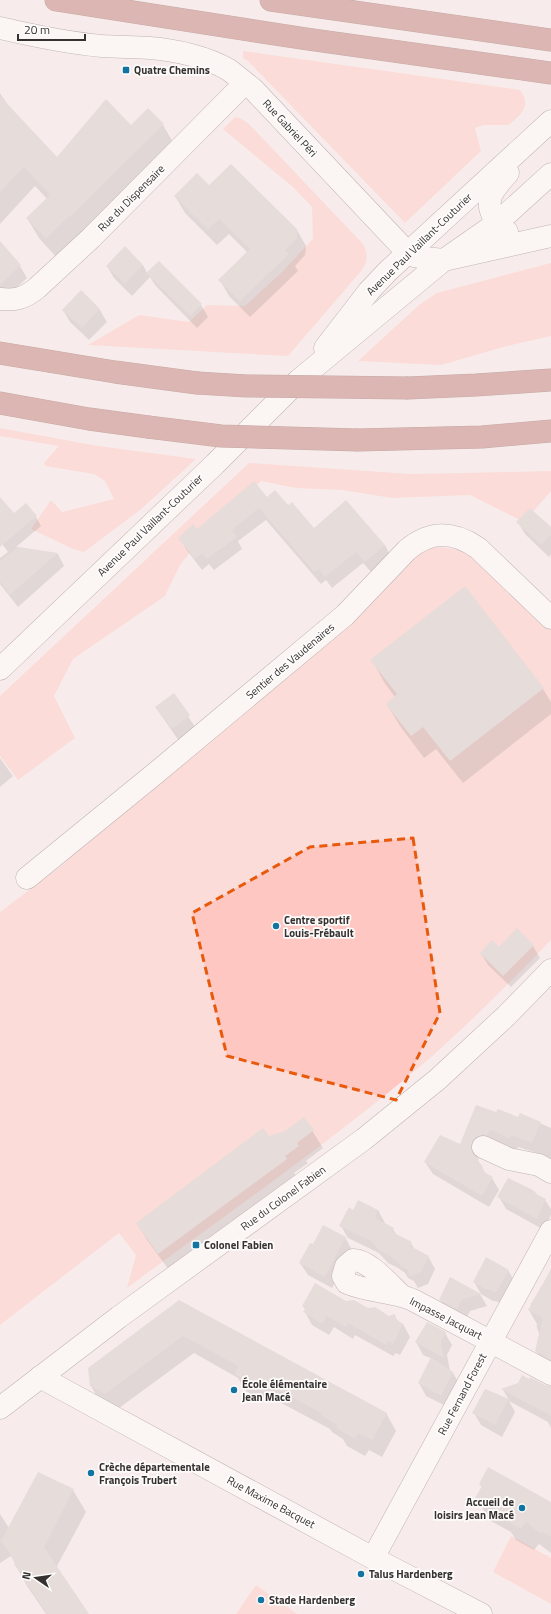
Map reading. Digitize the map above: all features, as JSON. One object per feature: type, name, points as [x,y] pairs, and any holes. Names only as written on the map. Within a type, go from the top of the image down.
[{"type":"highway","points":[[56,0],[307,40],[551,73]]},
{"type":"highway","points":[[271,0],[551,40]]},
{"type":"highway","points":[[0,353],[115,372],[197,383],[254,386],[408,388],[551,380]]},
{"type":"highway","points":[[0,403],[89,419],[221,436],[358,440],[482,437],[551,431]]},
{"type":"street","name":"Rue Gabriel Péri","points":[[0,28],[31,36],[68,42],[102,46],[152,48],[175,52],[212,62],[229,70],[253,89],[407,252],[414,256],[444,260],[544,238]]},
{"type":"street","name":"Rue du Dispensaire","points":[[4,299],[23,298],[36,288],[91,238],[245,82]]},
{"type":"street","name":"Avenue Paul Vaillant-Couturier","points":[[299,380],[369,291],[407,252],[551,121]]},
{"type":"street","points":[[526,143],[513,167],[493,191],[490,198],[492,213],[501,228],[509,234],[544,238]]},
{"type":"street","name":"Avenue Paul Vaillant-Couturier","points":[[0,669],[215,464],[299,380],[444,260],[497,223],[551,174]]},
{"type":"street","name":"Sentier des Vaudenaires","points":[[27,878],[345,615],[415,543],[435,535],[444,534],[466,540],[478,548],[551,618]]},
{"type":"street","name":"Rue du Colonel Fabien","points":[[0,1408],[119,1317],[369,1135],[449,1068],[506,1016],[551,970]]},
{"type":"street","points":[[483,1147],[509,1159],[539,1165],[551,1172]]},
{"type":"street","name":"Rue Fernand Forest","points":[[373,1558],[551,1231]]},
{"type":"street","name":"Impasse Jacquart","points":[[401,1295],[491,1341],[551,1374]]},
{"type":"street","name":"Rue Maxime Bacquet","points":[[40,1377],[373,1558],[481,1614]]},
{"type":"highlighted area","points":[[413,838],[440,1013],[396,1100],[227,1056],[192,913],[310,847]]},
{"type":"shaded area","points":[[243,51],[520,90],[525,101],[525,105],[521,113],[509,125],[483,125],[475,128],[481,151],[405,223],[248,61],[243,58]]},
{"type":"shaded area","points":[[235,117],[240,118],[249,124],[363,244],[367,257],[362,270],[288,356],[88,345],[139,315],[189,322],[207,305],[245,306],[281,273],[313,239],[312,207],[294,188],[223,129]]},
{"type":"shaded area","points":[[551,263],[551,336],[507,346],[441,365],[358,361],[419,305],[437,293]]},
{"type":"shaded area","points":[[0,428],[98,446],[196,459],[140,510],[84,552],[73,549],[31,529],[51,500],[62,512],[114,499],[105,481],[94,474],[45,466],[44,463],[59,446],[0,436]]},
{"type":"shaded area","points":[[249,463],[411,474],[551,471],[551,491],[524,522],[470,495],[392,498],[342,490],[296,488],[261,481],[211,526],[180,565],[165,596],[73,659],[54,696],[75,738],[18,780],[0,756],[0,696]]},
{"type":"shaded area","name":"Centre sportif Louis-Frébault","points":[[430,547],[455,549],[478,560],[551,629],[551,940],[461,1030],[394,1088],[319,1147],[127,1288],[136,1255],[119,1233],[0,1325],[0,912],[65,863],[62,857],[413,554]]},
{"type":"shaded area","points":[[511,1536],[551,1558],[551,1604],[493,1572]]},
{"type":"shaded area","name":"Stade Hardenberg","points":[[256,1585],[297,1614],[236,1614]]},
{"type":"building","points":[[0,96],[57,157],[106,99],[131,125],[148,108],[164,124],[46,239],[26,218],[50,195],[24,167],[0,192]]},
{"type":"building","points":[[231,164],[297,229],[297,239],[285,250],[289,254],[240,301],[218,280],[250,249],[219,219],[208,230],[174,196],[197,173],[209,185]]},
{"type":"building","points":[[0,241],[21,265],[0,285]]},
{"type":"building","points":[[125,246],[143,265],[125,284],[106,266]]},
{"type":"building","points":[[159,261],[202,304],[190,316],[146,273]]},
{"type":"building","points":[[81,290],[100,309],[82,328],[62,310]]},
{"type":"building","points":[[254,481],[267,497],[275,490],[288,505],[292,502],[314,528],[346,500],[385,545],[365,562],[356,552],[325,577],[319,569],[314,572],[259,508],[232,530],[237,537],[207,559],[202,553],[195,559],[178,538],[193,524],[197,529]]},
{"type":"building","points":[[0,497],[14,513],[26,503],[37,516],[0,547]]},
{"type":"building","points":[[530,508],[551,527],[551,535],[541,545],[516,522]]},
{"type":"building","points":[[19,547],[58,553],[10,595],[0,582],[0,561]]},
{"type":"building","points":[[465,586],[544,688],[450,761],[423,727],[411,736],[386,704],[397,694],[370,660]]},
{"type":"building","points":[[174,693],[190,715],[172,729],[155,707]]},
{"type":"building","points":[[517,928],[534,945],[503,976],[480,953],[492,940],[499,947]]},
{"type":"building","points":[[476,1105],[496,1112],[498,1109],[518,1117],[520,1113],[541,1122],[532,1143],[511,1135],[509,1139],[490,1129],[487,1135],[476,1137],[472,1141],[471,1149],[473,1154],[479,1159],[477,1162],[482,1165],[484,1172],[493,1177],[482,1196],[424,1162],[440,1135],[460,1144]]},
{"type":"building","points":[[304,1117],[314,1130],[297,1143],[299,1146],[285,1156],[287,1159],[158,1254],[136,1223],[263,1128],[269,1136],[285,1131]]},
{"type":"building","points":[[508,1178],[533,1190],[538,1195],[546,1199],[537,1219],[497,1197]]},
{"type":"building","points":[[358,1200],[378,1210],[375,1218],[394,1228],[392,1232],[412,1242],[410,1246],[429,1256],[421,1272],[410,1276],[408,1270],[400,1266],[400,1264],[390,1256],[380,1251],[371,1241],[339,1226],[349,1207],[353,1210]]},
{"type":"building","points":[[323,1225],[346,1237],[325,1277],[299,1263],[310,1243],[313,1244]]},
{"type":"building","points":[[486,1257],[509,1270],[496,1293],[473,1282]]},
{"type":"building","points":[[551,1269],[551,1360],[535,1351],[543,1318],[528,1310]]},
{"type":"building","points":[[450,1277],[481,1294],[463,1299],[457,1309],[439,1300]]},
{"type":"building","points":[[315,1283],[346,1301],[354,1300],[368,1308],[375,1307],[389,1316],[395,1314],[396,1319],[403,1324],[393,1344],[389,1341],[386,1345],[348,1323],[346,1327],[327,1316],[322,1324],[303,1312],[306,1308],[302,1306]]},
{"type":"building","points":[[179,1300],[387,1413],[372,1440],[359,1433],[355,1439],[336,1428],[337,1425],[321,1415],[321,1413],[258,1379],[254,1385],[235,1374],[238,1366],[183,1336],[105,1394],[90,1386],[88,1368]]},
{"type":"building","points":[[427,1322],[446,1332],[441,1342],[444,1358],[415,1342]]},
{"type":"building","points":[[431,1357],[453,1372],[441,1396],[418,1383]]},
{"type":"building","points":[[522,1375],[529,1379],[530,1377],[545,1385],[551,1386],[551,1416],[501,1389],[518,1383]]},
{"type":"building","points":[[485,1389],[509,1399],[495,1425],[472,1413]]},
{"type":"building","name":"Accueil de loisirs Jean Macé","points":[[488,1467],[551,1502],[551,1537],[542,1532],[541,1534],[526,1522],[521,1529],[502,1518],[504,1514],[475,1498],[482,1486],[479,1484]]},
{"type":"building","points":[[38,1472],[74,1489],[44,1547],[89,1614],[47,1614],[14,1564],[16,1563],[1,1541]]},
{"type":"place","name":"Quatre Chemins","points":[[126,70]]},
{"type":"place","name":"Centre sportif Louis-Frébault","points":[[276,926]]},
{"type":"place","name":"Colonel Fabien","points":[[196,1245]]},
{"type":"place","name":"École élémentaire Jean Macé","points":[[234,1390]]},
{"type":"place","name":"Crèche départementale François Trubert","points":[[91,1473]]},
{"type":"place","name":"Accueil de loisirs Jean Macé","points":[[522,1508]]},
{"type":"place","name":"Talus Hardenberg","points":[[361,1574]]},
{"type":"place","name":"Stade Hardenberg","points":[[261,1600]]}]
